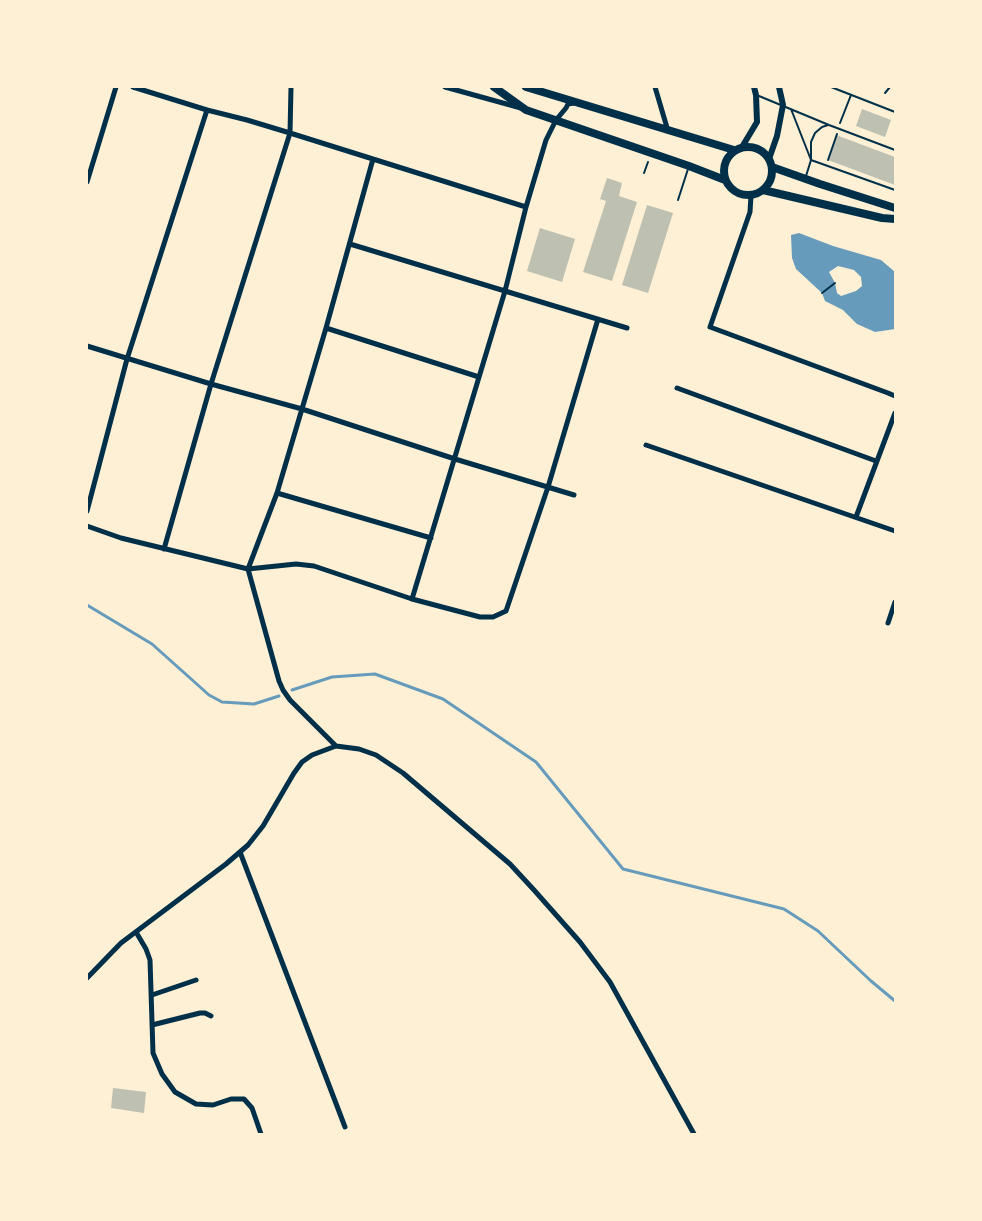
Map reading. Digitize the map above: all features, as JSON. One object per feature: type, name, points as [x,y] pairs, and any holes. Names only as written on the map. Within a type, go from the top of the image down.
[{"type":"main road","points":[[494,87],[526,110],[725,180]]},
{"type":"main road","points":[[526,87],[668,131],[738,148],[750,146],[758,148],[771,163],[805,178],[895,208]]},
{"type":"main road","points":[[738,148],[728,156],[723,172],[729,187],[736,192],[751,195],[763,190],[771,180],[771,163]]},
{"type":"main road","points":[[763,190],[882,218],[895,219]]},
{"type":"street","points":[[87,182],[116,87]]},
{"type":"street","points":[[133,87],[290,132],[526,207]]},
{"type":"street","points":[[164,549],[210,384],[290,132],[291,87]]},
{"type":"street","points":[[445,87],[526,110]]},
{"type":"street","points":[[655,87],[668,131]]},
{"type":"street","points":[[738,148],[757,122],[754,87]]},
{"type":"street","points":[[771,163],[783,105],[779,87]]},
{"type":"street","points":[[412,599],[505,291],[546,140],[556,120],[568,105],[581,103]]},
{"type":"street","points":[[87,511],[127,359],[207,110]]},
{"type":"street","points":[[336,746],[302,713],[283,690],[248,569],[277,493],[373,159]]},
{"type":"street","points":[[751,195],[750,212],[710,327],[895,396]]},
{"type":"street","points":[[350,244],[627,328]]},
{"type":"street","points":[[87,526],[121,538],[248,569],[305,564],[314,566],[412,599],[480,617],[493,617],[506,610],[548,487],[598,319]]},
{"type":"street","points":[[326,328],[479,377]]},
{"type":"street","points":[[87,346],[210,384],[302,409],[574,495]]},
{"type":"street","points":[[677,388],[876,461]]},
{"type":"street","points":[[856,517],[895,413]]},
{"type":"street","points":[[646,445],[895,531]]},
{"type":"street","points":[[277,493],[431,538]]},
{"type":"street","points":[[888,623],[895,602]]},
{"type":"street","points":[[87,978],[136,932],[240,852],[252,840],[302,762],[312,755],[336,746],[359,749],[391,764],[510,864],[575,935],[610,982],[694,1134]]},
{"type":"street","points":[[240,852],[345,1127]]},
{"type":"street","points":[[136,932],[150,960],[153,1053],[162,1074],[175,1092],[195,1104],[213,1105],[231,1099],[244,1099],[252,1108],[261,1134]]},
{"type":"street","points":[[152,995],[196,980]]},
{"type":"street","points":[[152,1025],[200,1013],[211,1016]]},
{"type":"lane","points":[[756,94],[838,129],[895,150]]},
{"type":"lane","points":[[790,108],[811,160],[895,190]]},
{"type":"lane","points":[[805,178],[811,160],[811,142],[814,133],[829,125]]},
{"type":"lane","points":[[678,200],[689,166]]},
{"type":"path","points":[[831,87],[895,112]]},
{"type":"path","points":[[885,93],[890,87]]},
{"type":"path","points":[[826,165],[851,95]]},
{"type":"path","points":[[822,293],[835,283]]},
{"type":"water","points":[[799,233],[881,260],[895,272],[895,329],[875,332],[857,324],[843,310],[825,301],[822,293],[796,269],[792,258],[791,235]],"holes":[[[838,266],[854,270],[861,277],[862,286],[856,291],[841,296],[837,293],[829,272]]]},
{"type":"building","points":[[862,109],[891,120],[885,137],[856,126]]},
{"type":"building","points":[[836,135],[895,157],[895,185],[828,160]]},
{"type":"building","points":[[607,178],[622,183],[619,196],[637,202],[612,281],[583,272],[606,201],[600,199]]},
{"type":"building","points":[[647,205],[673,213],[648,293],[622,285]]},
{"type":"building","points":[[540,228],[575,239],[562,282],[527,271]]},
{"type":"building","points":[[113,1088],[146,1092],[144,1113],[111,1108]]},
{"type":"waterway","points":[[87,605],[152,644],[209,695],[222,702],[254,704],[279,696]]},
{"type":"waterway","points":[[292,690],[332,677],[375,674],[443,699],[536,762],[623,869],[784,909],[818,931],[895,1001]]}]
